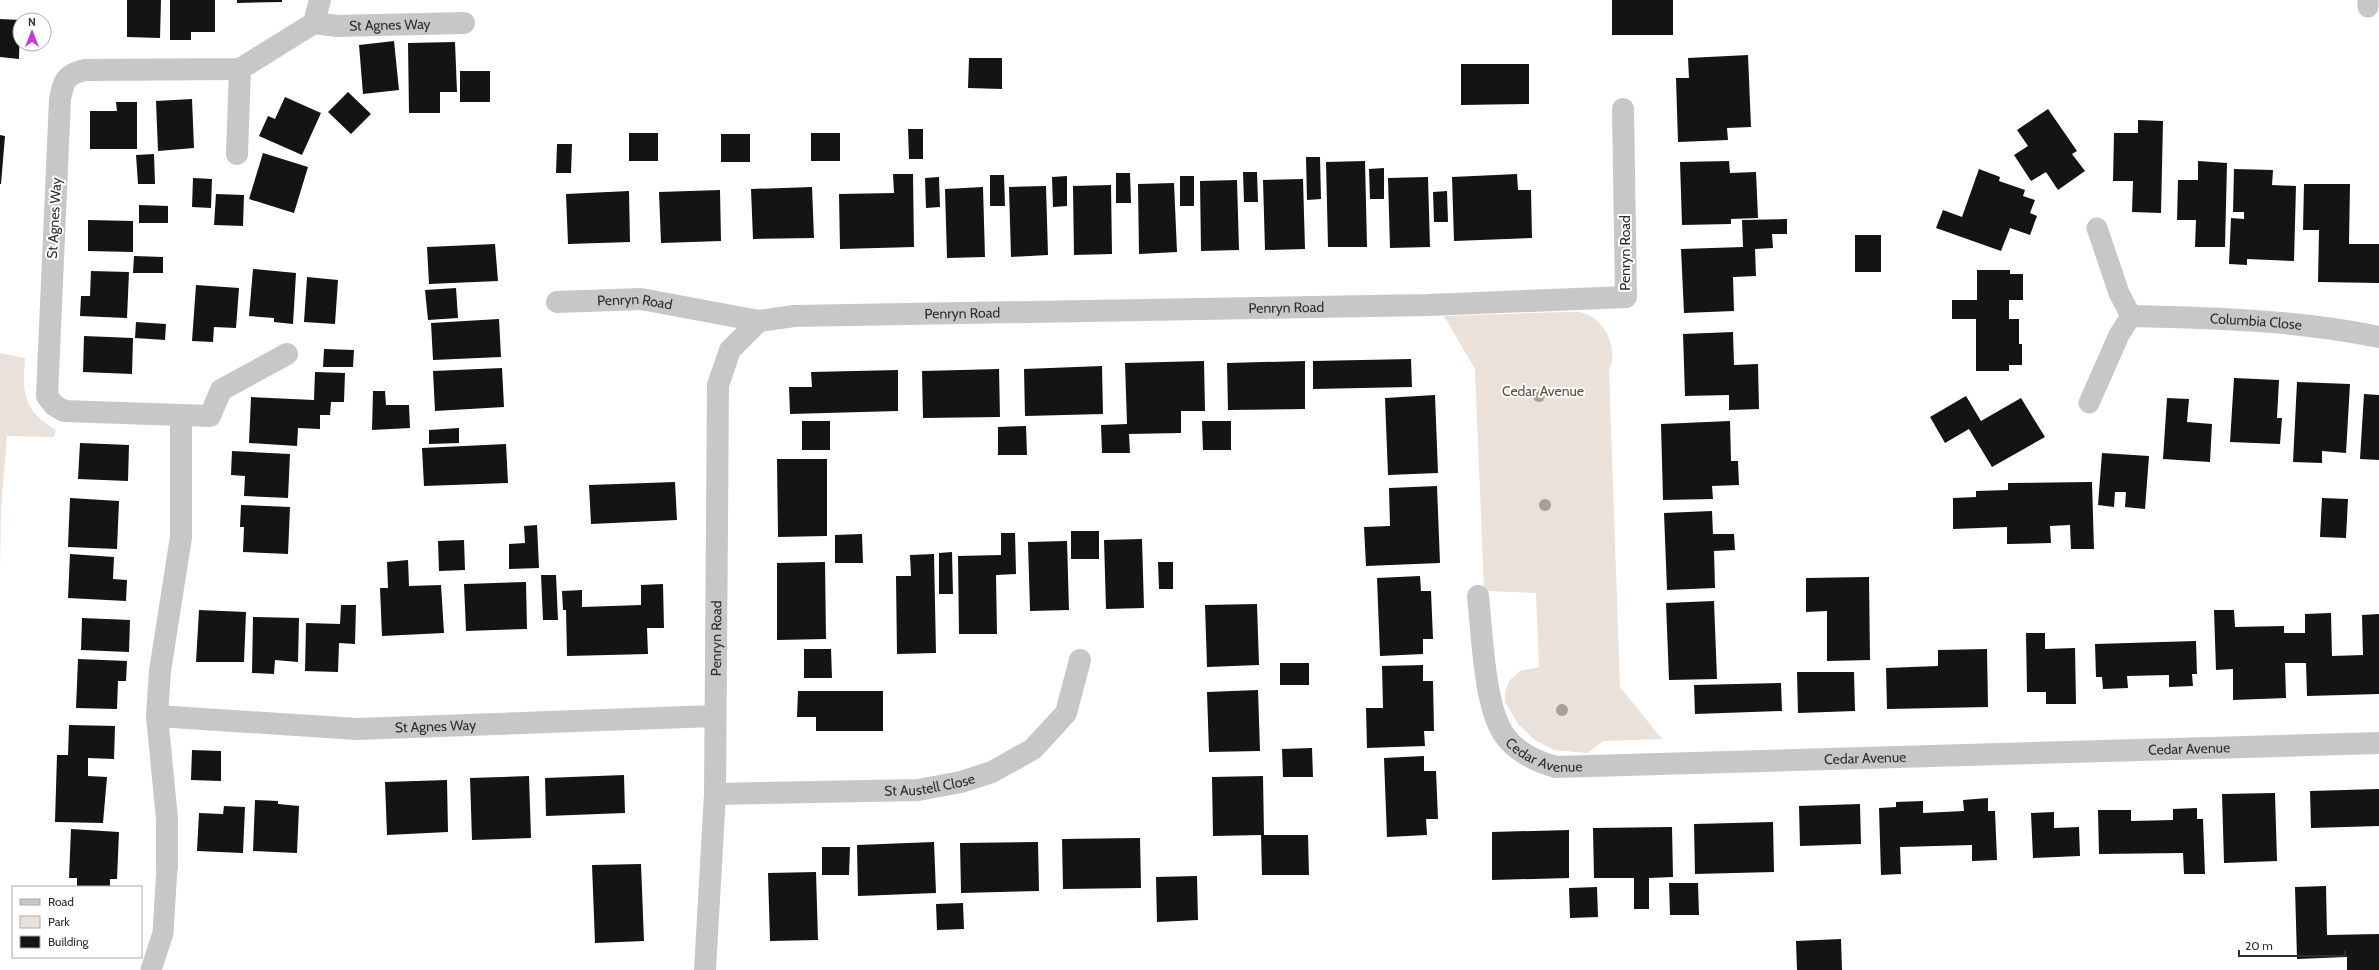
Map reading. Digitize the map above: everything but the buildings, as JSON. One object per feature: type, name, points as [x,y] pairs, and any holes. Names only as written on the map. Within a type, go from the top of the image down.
[{"type":"street","points":[[237,154],[240,70],[314,23],[320,0]]},
{"type":"street","name":"St Agnes Way","points":[[314,23],[337,26],[464,23]]},
{"type":"street","name":"St Agnes Way","points":[[240,70],[85,70],[71,73],[63,82],[60,99],[47,396],[54,405],[64,411],[210,416],[221,390],[287,354]]},
{"type":"street","name":"Penryn Road","points":[[557,302],[642,299],[759,321],[794,316],[1428,305],[1626,297],[1623,109]]},
{"type":"street","name":"Columbia Close","points":[[2131,316],[2266,321],[2334,328],[2379,337]]},
{"type":"street","name":"Penryn Road","points":[[705,970],[715,794],[714,716],[718,385],[730,350],[759,321]]},
{"type":"street","points":[[167,867],[166,819],[157,716],[160,671],[181,537],[181,415]]},
{"type":"street","name":"Cedar Avenue","points":[[1478,596],[1490,696],[1503,733],[1527,755],[1539,762],[1556,767],[2379,743]]},
{"type":"street","name":"St Austell Close","points":[[715,794],[918,790],[961,782],[992,772],[1034,749],[1066,713],[1080,660]]},
{"type":"street","name":"St Agnes Way","points":[[157,716],[357,729],[714,716]]},
{"type":"lane","points":[[2089,404],[2120,335],[2131,316],[2119,293],[2097,228]]},
{"type":"lane","points":[[151,970],[163,934],[167,867]]},
{"type":"green space","name":"Cedar Avenue","points":[[1582,312],[1599,322],[1608,337],[1612,353],[1612,362],[1609,370],[1620,687],[1662,739],[1603,741],[1587,753],[1554,750],[1535,740],[1518,724],[1505,702],[1505,691],[1510,680],[1520,671],[1539,667],[1536,593],[1484,591],[1475,369],[1444,316]]},
{"type":"green space","points":[[0,353],[25,358],[24,381],[27,400],[37,416],[56,430],[54,437],[7,436],[1,509],[0,572]]}]
